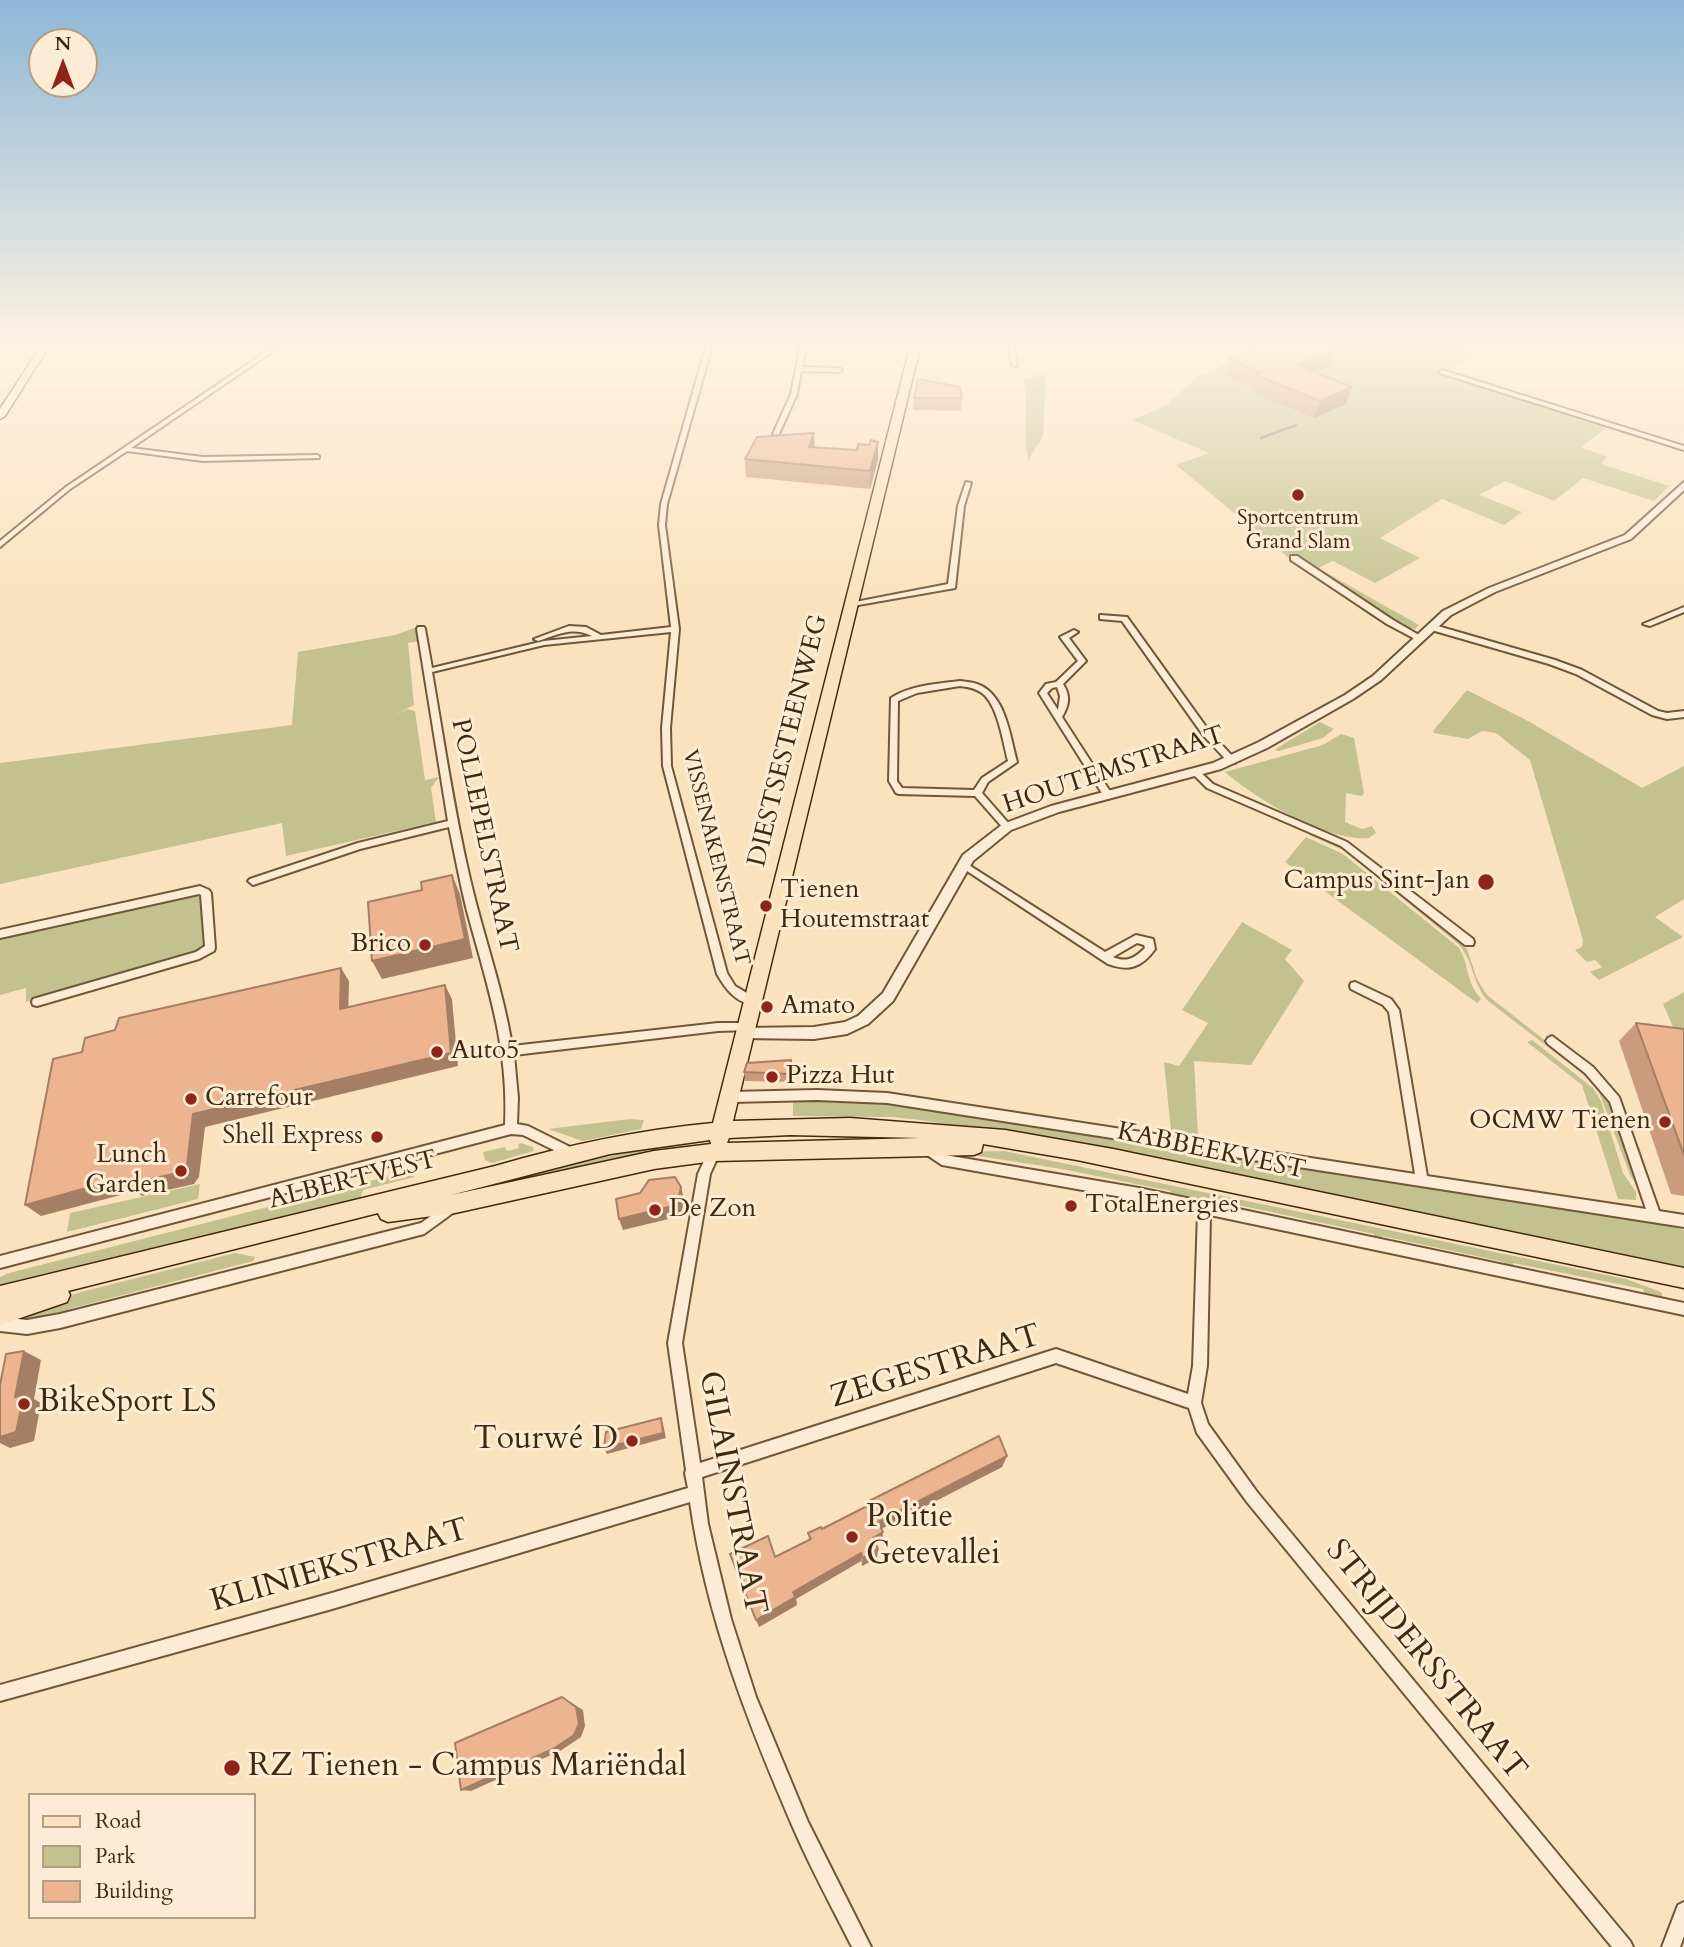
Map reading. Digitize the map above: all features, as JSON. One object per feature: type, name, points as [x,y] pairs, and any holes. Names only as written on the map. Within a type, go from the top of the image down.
[{"type":"main road","name":"DIESTSESTEENWEG","points":[[714,1152],[731,1097],[751,1001],[893,434]]},
{"type":"main road","name":"KABBEEKVEST","points":[[722,1131],[878,1128],[1016,1140],[1684,1278]]},
{"type":"main road","name":"ALBERTVEST","points":[[0,1297],[468,1182],[540,1159],[661,1137],[722,1131]]},
{"type":"main road","name":"KABBEEKVEST","points":[[714,1152],[882,1150],[923,1146],[1000,1147],[1095,1164],[1684,1286]]},
{"type":"main road","name":"ALBERTVEST","points":[[0,1314],[112,1280],[343,1222],[395,1211],[455,1204],[654,1160],[714,1152]]},
{"type":"street","points":[[0,545],[53,499],[147,434]]},
{"type":"street","name":"VISSENAKENSTRAAT","points":[[684,434],[664,504],[662,525],[675,629],[666,728],[667,766],[722,974],[731,989],[751,1001]]},
{"type":"street","points":[[1639,434],[1684,448]]},
{"type":"street","points":[[124,449],[204,459],[317,457]]},
{"type":"street","name":"HOUTEMSTRAAT","points":[[745,1031],[814,1033],[847,1028],[873,1013],[888,996],[964,865],[977,849],[1007,827],[1055,809],[1231,761],[1349,697],[1391,667],[1447,613],[1473,599],[1628,537],[1684,484],[1683,475]]},
{"type":"street","points":[[850,605],[952,586],[961,506],[968,483]]},
{"type":"street","points":[[1294,558],[1390,622],[1420,638]]},
{"type":"street","points":[[1647,624],[1684,609]]},
{"type":"street","points":[[1103,617],[1124,619],[1206,733],[1231,761]]},
{"type":"street","points":[[526,648],[537,639],[573,626],[587,628],[600,637]]},
{"type":"street","points":[[1431,627],[1552,662],[1655,713],[1678,717],[1684,714]]},
{"type":"street","name":"POLLEPELSTRAAT","points":[[421,629],[453,823],[509,1051],[513,1110],[518,1130]]},
{"type":"street","points":[[429,671],[526,648],[675,629]]},
{"type":"street","points":[[1074,632],[1064,637],[1082,661],[1059,684],[1049,686],[1043,693],[1108,796]]},
{"type":"street","points":[[977,793],[985,780],[1013,762],[992,698],[985,688],[975,683],[960,682],[903,694],[894,701],[892,781],[899,791],[977,793],[1007,827]]},
{"type":"street","points":[[1058,717],[1064,707],[1065,695],[1059,684]]},
{"type":"street","points":[[1195,772],[1210,786],[1344,844],[1469,942]]},
{"type":"street","points":[[253,881],[358,846],[453,823]]},
{"type":"street","points":[[964,865],[1105,957]]},
{"type":"street","points":[[0,934],[200,890],[206,893],[210,948],[199,955],[37,1002]]},
{"type":"street","points":[[1355,986],[1387,1002],[1394,1010],[1422,1180]]},
{"type":"street","points":[[509,1051],[718,1027],[745,1031]]},
{"type":"street","points":[[1552,1041],[1589,1070],[1615,1100],[1654,1216]]},
{"type":"street","name":"KABBEEKVEST","points":[[731,1097],[817,1095],[887,1098],[1684,1221]]},
{"type":"street","points":[[518,1130],[572,1154]]},
{"type":"street","name":"ALBERTVEST","points":[[0,1262],[518,1130]]},
{"type":"street","points":[[923,1146],[942,1160],[1067,1180],[1684,1309]]},
{"type":"street","name":"GILAINSTRAAT","points":[[714,1152],[704,1174],[675,1343],[695,1493],[723,1619],[748,1698],[802,1828],[862,1947]]},
{"type":"street","name":"ALBERTVEST","points":[[0,1324],[27,1327],[60,1321],[424,1228],[455,1204]]},
{"type":"street","points":[[1195,1403],[1200,1366],[1204,1208]]},
{"type":"street","name":"ZEGESTRAAT","points":[[692,1473],[1056,1356],[1195,1403]]},
{"type":"street","name":"STRIJDERSSTRAAT","points":[[1195,1403],[1202,1428],[1252,1497],[1624,1947]]},
{"type":"street","name":"KLINIEKSTRAAT","points":[[0,1693],[332,1601],[695,1493]]},
{"type":"street","points":[[1671,1947],[1684,1911]]},
{"type":"green space","points":[[1026,434],[1043,434],[1029,464]]},
{"type":"green space","points":[[1164,434],[1598,434],[1581,447],[1607,457],[1601,464],[1669,486],[1654,501],[1583,478],[1554,501],[1505,481],[1479,495],[1522,512],[1504,525],[1442,499],[1380,538],[1420,558],[1375,583],[1333,561],[1318,568],[1419,625],[1415,629],[1309,566],[1301,568],[1176,465],[1209,453]]},
{"type":"green space","points":[[417,627],[420,641],[408,643],[414,705],[395,715],[408,709],[415,711],[425,780],[439,777],[431,788],[436,822],[286,856],[282,823],[0,884],[0,763],[292,725],[298,652],[395,635]]},
{"type":"green space","points":[[1467,690],[1528,721],[1642,788],[1684,766],[1684,899],[1655,917],[1683,937],[1599,980],[1590,972],[1602,967],[1595,960],[1587,962],[1575,950],[1582,947],[1583,940],[1530,760],[1496,733],[1482,731],[1468,739],[1433,731]]},
{"type":"green space","points":[[1320,722],[1334,729],[1323,738],[1279,751],[1274,750]]},
{"type":"green space","points":[[1341,734],[1354,738],[1364,793],[1362,796],[1346,793],[1345,822],[1362,829],[1372,826],[1376,833],[1369,838],[1333,833],[1293,817],[1225,772],[1323,745]]},
{"type":"green space","points":[[1312,833],[1349,851],[1467,949],[1477,979],[1487,995],[1593,1078],[1616,1116],[1640,1190],[1630,1175],[1596,1084],[1488,1001],[1478,986],[1467,956],[1457,943],[1345,851],[1309,835]]},
{"type":"green space","points":[[1306,837],[1343,854],[1458,947],[1472,985],[1481,999],[1477,1003],[1285,862]]},
{"type":"green space","points":[[196,893],[201,895],[205,945],[192,955],[26,1002],[26,988],[0,995],[0,936]]},
{"type":"green space","points":[[1242,922],[1292,950],[1285,959],[1304,981],[1251,1065],[1194,1061],[1198,1136],[1171,1131],[1164,1062],[1179,1066],[1208,1023],[1182,1010]]},
{"type":"green space","points":[[1684,992],[1684,1045],[1681,1045],[1663,1004]]},
{"type":"green space","points":[[1532,1040],[1593,1088],[1601,1101],[1623,1173],[1636,1192],[1636,1200],[1618,1199],[1582,1085],[1527,1042]]},
{"type":"green space","points":[[793,1099],[851,1100],[983,1117],[1662,1224],[1684,1230],[1684,1269],[928,1121],[894,1117],[793,1116]]},
{"type":"green space","points":[[630,1119],[644,1120],[641,1129],[583,1141],[548,1129]]},
{"type":"green space","points":[[518,1144],[533,1147],[534,1151],[492,1163],[485,1160],[483,1152],[505,1147],[507,1151],[519,1148]]},
{"type":"green space","points":[[647,1147],[647,1152],[501,1184],[502,1178]]},
{"type":"green space","points":[[1004,1151],[1626,1279],[1661,1292],[1664,1301],[1646,1298],[1643,1289],[1513,1263],[1513,1271],[1506,1269],[1504,1262],[1382,1236],[1381,1242],[1375,1241],[1374,1234],[1238,1205],[1236,1212],[1171,1198],[1171,1191],[978,1154],[961,1154],[960,1160],[939,1152]]},
{"type":"green space","points":[[413,1170],[414,1177],[363,1190],[360,1199],[0,1291],[0,1277],[9,1273]]},
{"type":"green space","points":[[200,1184],[198,1199],[67,1232],[70,1213]]},
{"type":"green space","points":[[235,1253],[255,1257],[253,1261],[69,1309],[65,1316],[38,1320],[5,1317],[81,1292]]},
{"type":"building","points":[[814,434],[809,447],[857,450],[858,444],[869,445],[871,440],[878,442],[870,471],[745,459],[757,437]]},
{"type":"building","name":"Brico","points":[[452,875],[465,939],[372,961],[368,902],[422,890],[421,882]]},
{"type":"building","name":"Carrefour","points":[[341,968],[340,1009],[445,985],[451,1053],[193,1114],[187,1165],[182,1172],[128,1184],[123,1178],[25,1205],[53,1059],[82,1052],[85,1038],[115,1030],[119,1018]]},
{"type":"building","points":[[1636,1023],[1684,1029],[1684,1155]]},
{"type":"building","points":[[791,1060],[791,1074],[744,1072],[747,1063]]},
{"type":"building","points":[[675,1177],[681,1187],[677,1205],[619,1219],[616,1199],[640,1193],[649,1180]]},
{"type":"building","points":[[24,1351],[15,1397],[24,1394],[16,1432],[0,1437],[0,1385],[6,1354]]},
{"type":"building","points":[[661,1418],[663,1433],[604,1448],[606,1432]]},
{"type":"building","name":"Politie Getevallei","points":[[999,1436],[1007,1456],[878,1522],[883,1532],[873,1538],[878,1549],[863,1558],[861,1553],[793,1592],[795,1597],[756,1620],[730,1554],[768,1536],[775,1557],[811,1539],[808,1533],[821,1527],[822,1529],[871,1504],[869,1501]]},
{"type":"building","points":[[562,1697],[576,1707],[579,1724],[574,1735],[553,1749],[461,1790],[455,1743]]},
{"type":"waterway","points":[[1261,438],[1272,434]]},
{"type":"place","name":"Sportcentrum Grand Slam","points":[[1298,495]]},
{"type":"place","name":"Campus Sint-Jan","points":[[1486,882]]},
{"type":"place","name":"Tienen Houtemstraat","points":[[766,906]]},
{"type":"place","name":"Brico","points":[[425,945]]},
{"type":"place","name":"Amato","points":[[767,1007]]},
{"type":"place","name":"Auto5","points":[[437,1052]]},
{"type":"place","name":"Pizza Hut","points":[[772,1077]]},
{"type":"place","name":"Carrefour","points":[[191,1099]]},
{"type":"place","name":"OCMW Tienen","points":[[1665,1122]]},
{"type":"place","name":"Shell Express","points":[[377,1137]]},
{"type":"place","name":"Lunch Garden","points":[[181,1171]]},
{"type":"place","name":"TotalEnergies","points":[[1071,1206]]},
{"type":"place","name":"De Zon","points":[[655,1210]]},
{"type":"place","name":"BikeSport LS","points":[[24,1404]]},
{"type":"place","name":"Tourwé D","points":[[632,1441]]},
{"type":"place","name":"Politie Getevallei","points":[[852,1537]]},
{"type":"place","name":"RZ Tienen - Campus Mariëndal","points":[[232,1768]]}]
